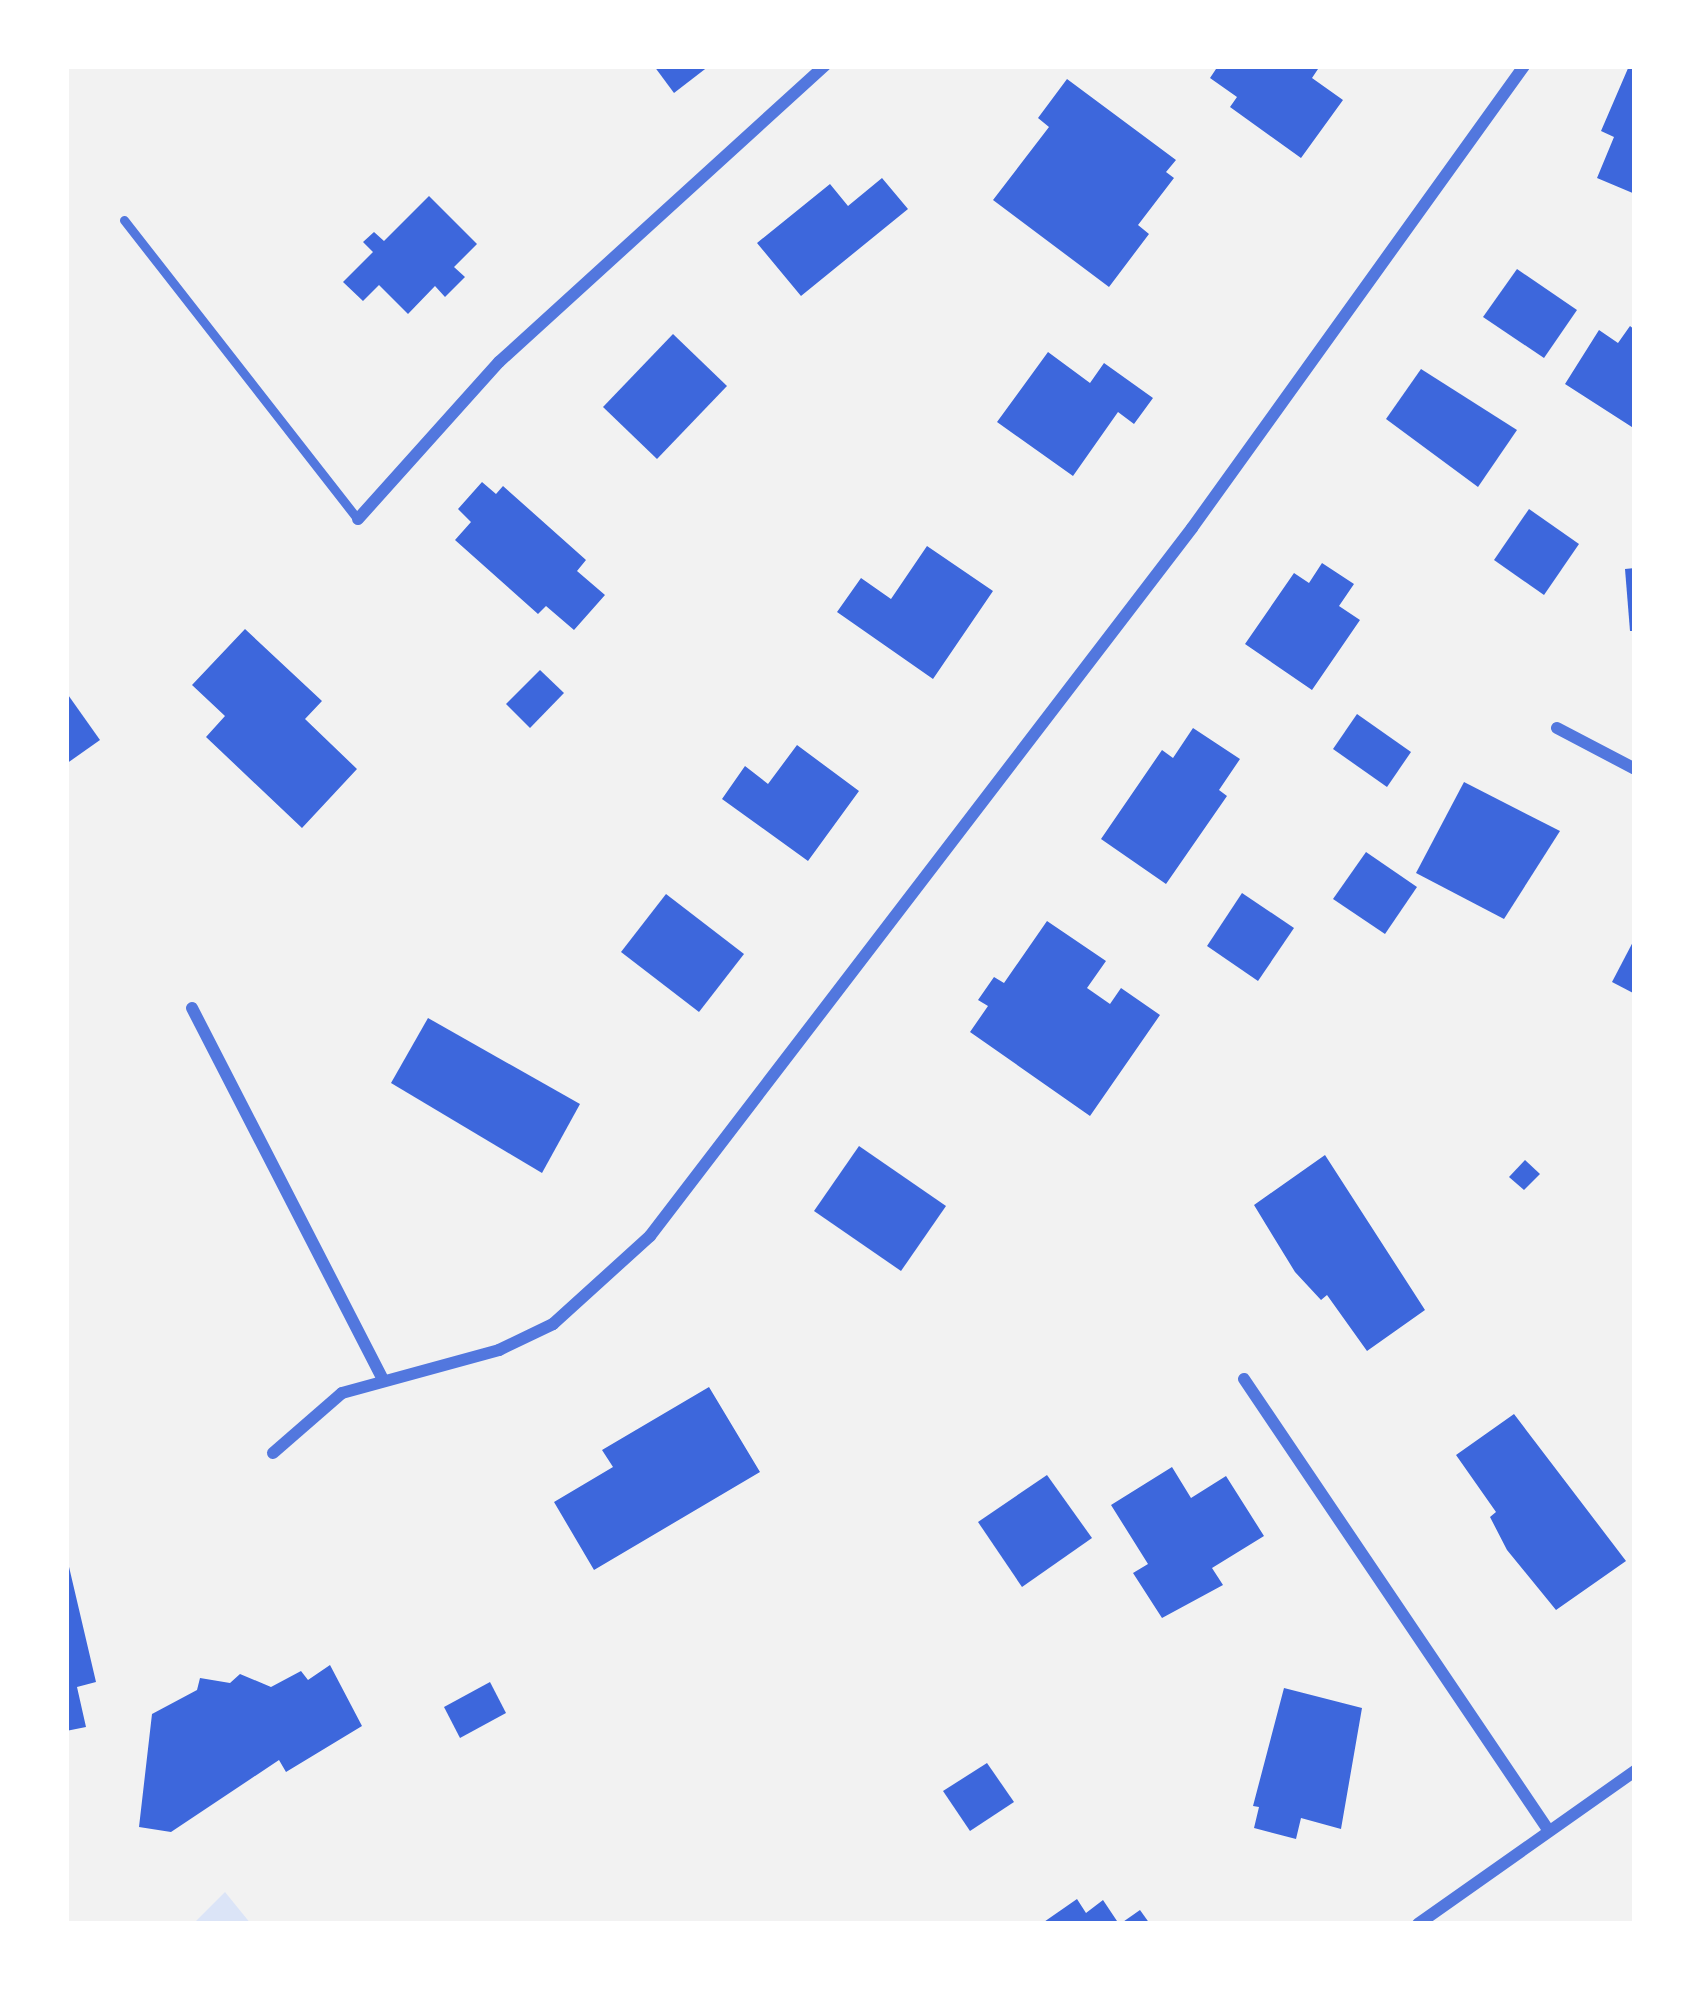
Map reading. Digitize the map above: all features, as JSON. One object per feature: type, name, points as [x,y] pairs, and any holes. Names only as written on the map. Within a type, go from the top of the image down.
[{"type":"street","points":[[358,519],[499,362],[824,66]]},
{"type":"street","points":[[273,1453],[309,1415],[382,1378],[526,1339],[596,1292],[650,1236],[1192,528],[1524,66]]},
{"type":"street","points":[[1557,728],[1635,770]]},
{"type":"street","points":[[192,1008],[382,1378]]},
{"type":"street","points":[[1244,1379],[1549,1831]]},
{"type":"street","points":[[1418,1924],[1635,1771]]},
{"type":"lane","points":[[124,220],[358,519]]},
{"type":"shaded area","points":[[225,1892],[251,1924],[193,1924]]},
{"type":"building","points":[[654,66],[709,66],[674,93]]},
{"type":"building","points":[[1218,66],[1320,66],[1312,78],[1343,100],[1301,158],[1230,107],[1237,97],[1210,78]]},
{"type":"building","points":[[1629,66],[1635,66],[1635,194],[1597,178],[1614,137],[1601,131]]},
{"type":"building","points":[[1067,79],[1176,160],[1166,172],[1174,178],[1138,225],[1149,234],[1109,287],[993,200],[1049,127],[1038,118]]},
{"type":"building","points":[[882,178],[908,209],[801,296],[757,243],[830,184],[848,206]]},
{"type":"building","points":[[429,196],[477,244],[454,267],[465,277],[445,297],[435,286],[408,314],[379,285],[363,301],[343,282],[373,252],[363,242],[374,232],[384,241]]},
{"type":"building","points":[[1517,269],[1577,310],[1544,358],[1483,317]]},
{"type":"building","points":[[1630,326],[1635,330],[1635,429],[1565,384],[1599,330],[1618,343]]},
{"type":"building","points":[[673,334],[727,386],[657,459],[603,407]]},
{"type":"building","points":[[1048,352],[1090,383],[1104,363],[1153,398],[1134,424],[1118,412],[1073,476],[997,422]]},
{"type":"building","points":[[1421,369],[1517,430],[1478,487],[1386,419]]},
{"type":"building","points":[[482,482],[496,494],[503,486],[586,560],[577,571],[605,595],[574,630],[546,606],[538,614],[455,540],[471,522],[458,509]]},
{"type":"building","points":[[1529,509],[1579,544],[1544,595],[1494,560]]},
{"type":"building","points":[[927,546],[993,591],[933,679],[837,612],[861,578],[891,599]]},
{"type":"building","points":[[1322,563],[1354,584],[1339,606],[1360,620],[1312,690],[1245,644],[1294,573],[1309,583]]},
{"type":"building","points":[[1635,568],[1635,631],[1630,631],[1625,569]]},
{"type":"building","points":[[245,629],[322,701],[305,719],[357,769],[302,828],[206,737],[225,716],[192,685]]},
{"type":"building","points":[[540,670],[564,693],[530,728],[506,704]]},
{"type":"building","points":[[66,692],[100,740],[66,764]]},
{"type":"building","points":[[1357,714],[1411,752],[1387,787],[1333,749]]},
{"type":"building","points":[[1193,728],[1240,759],[1219,790],[1227,796],[1166,884],[1101,839],[1162,750],[1173,758]]},
{"type":"building","points":[[797,745],[859,791],[808,861],[722,799],[745,766],[768,784]]},
{"type":"building","points":[[1464,782],[1560,831],[1504,919],[1416,873]]},
{"type":"building","points":[[1366,852],[1417,887],[1385,934],[1333,899]]},
{"type":"building","points":[[1242,893],[1294,928],[1258,981],[1207,946]]},
{"type":"building","points":[[666,894],[744,954],[699,1012],[621,952]]},
{"type":"building","points":[[1047,921],[1106,961],[1087,988],[1110,1004],[1121,988],[1160,1015],[1090,1116],[970,1032],[988,1006],[978,1000],[994,977],[1004,983]]},
{"type":"building","points":[[1635,938],[1635,994],[1612,982]]},
{"type":"building","points":[[428,1018],[580,1104],[542,1173],[391,1083]]},
{"type":"building","points":[[859,1146],[946,1206],[901,1271],[814,1211]]},
{"type":"building","points":[[1325,1155],[1425,1310],[1367,1351],[1327,1295],[1321,1300],[1295,1272],[1254,1205]]},
{"type":"building","points":[[1525,1160],[1540,1174],[1524,1190],[1509,1177]]},
{"type":"building","points":[[709,1387],[760,1472],[594,1570],[554,1502],[613,1467],[602,1450]]},
{"type":"building","points":[[1514,1414],[1626,1561],[1556,1610],[1507,1550],[1490,1517],[1496,1512],[1456,1455]]},
{"type":"building","points":[[1172,1467],[1191,1498],[1226,1476],[1264,1536],[1212,1568],[1223,1585],[1162,1618],[1133,1573],[1148,1564],[1111,1505]]},
{"type":"building","points":[[1047,1475],[1092,1538],[1022,1587],[978,1522]]},
{"type":"building","points":[[66,1554],[96,1682],[77,1687],[86,1727],[66,1731]]},
{"type":"building","points":[[330,1665],[362,1726],[286,1772],[279,1760],[171,1832],[139,1827],[152,1714],[197,1690],[200,1678],[230,1683],[240,1674],[271,1687],[301,1671],[308,1680]]},
{"type":"building","points":[[490,1682],[506,1713],[460,1738],[444,1707]]},
{"type":"building","points":[[1284,1688],[1362,1708],[1341,1829],[1301,1818],[1296,1839],[1254,1828],[1259,1807],[1253,1806]]},
{"type":"building","points":[[987,1763],[1014,1802],[970,1831],[943,1791]]},
{"type":"building","points":[[1077,1899],[1086,1913],[1103,1900],[1119,1924],[1041,1924]]},
{"type":"building","points":[[1140,1910],[1150,1924],[1120,1924]]}]
